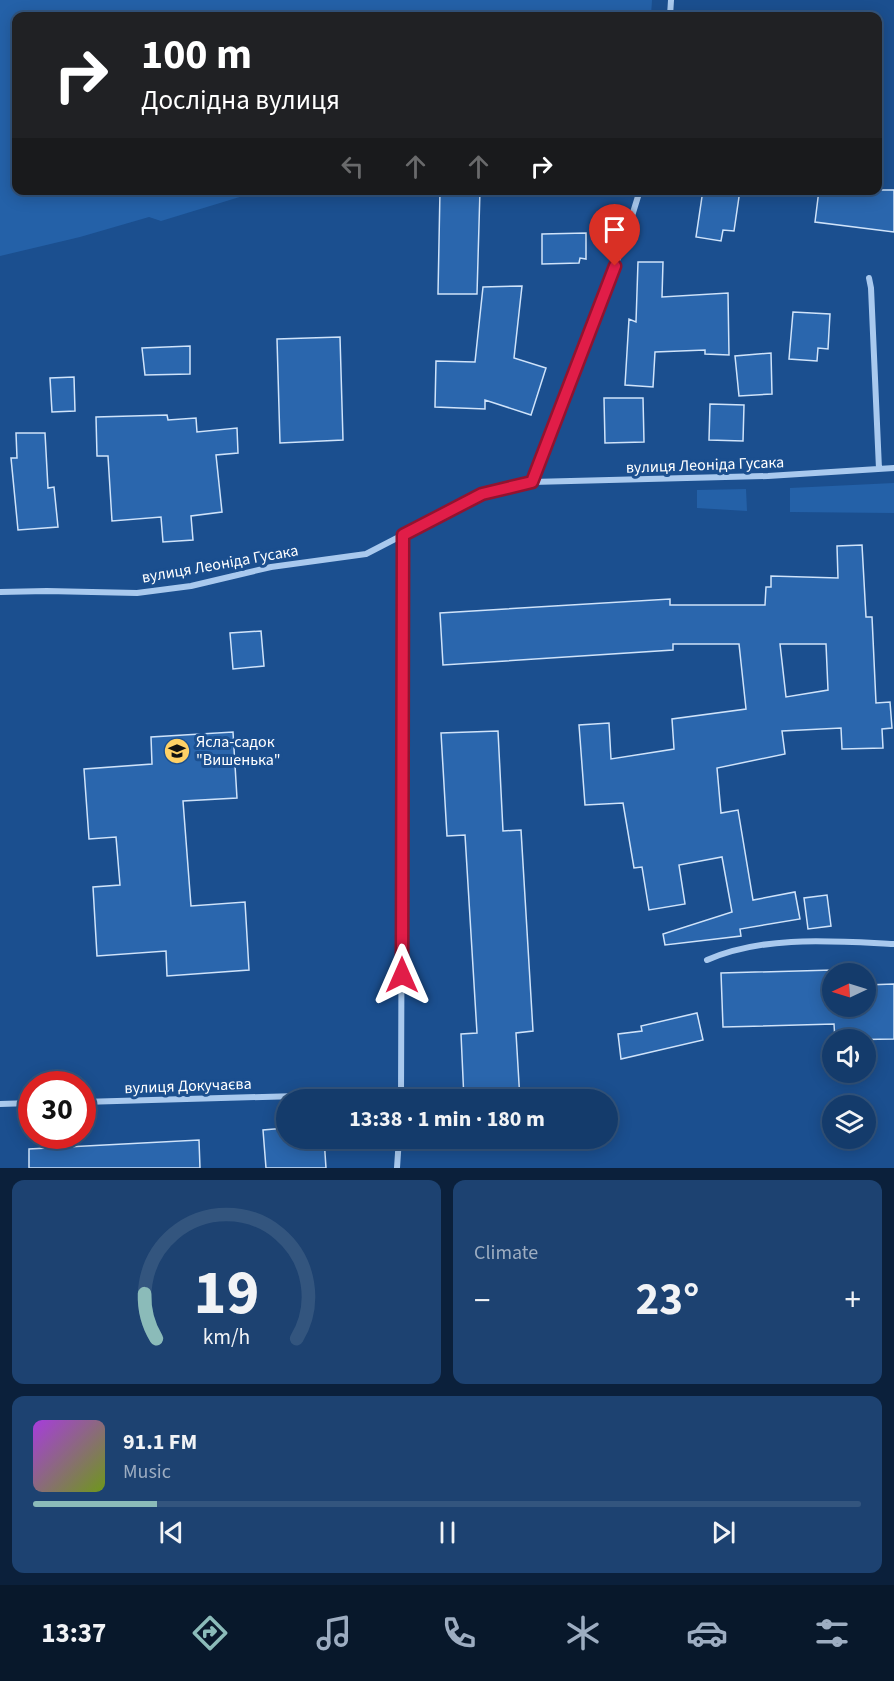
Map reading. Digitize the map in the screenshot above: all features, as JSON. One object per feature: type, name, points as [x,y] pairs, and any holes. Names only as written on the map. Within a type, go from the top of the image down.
[{"type":"street","points":[[532,482],[623,245],[638,195]]},
{"type":"street","points":[[869,278],[879,469]]},
{"type":"street","name":"вулиця Леоніда Гусака","points":[[0,592],[126,594],[191,586],[271,567],[366,554],[482,494],[532,482],[768,476],[894,468]]},
{"type":"street","points":[[401,1089],[403,535]]},
{"type":"street","points":[[707,960],[729,950],[795,942],[894,944]]},
{"type":"street","name":"вулиця Докучаєва","points":[[96,1102],[276,1098]]},
{"type":"street","points":[[0,1104],[18,1103]]},
{"type":"street","points":[[398,1168],[399,1149]]},
{"type":"shaded area","points":[[0,0],[652,0],[651,12],[12,12],[12,195],[246,195],[161,221],[149,217],[80,237],[0,256]]},
{"type":"shaded area","points":[[894,483],[894,513],[790,512],[790,488]]},
{"type":"shaded area","points":[[746,489],[747,511],[697,508],[697,490]]},
{"type":"building","points":[[882,190],[894,190],[894,232],[815,222],[818,195],[882,195]]},
{"type":"building","points":[[440,195],[480,195],[477,294],[438,294]]},
{"type":"building","points":[[702,195],[739,195],[734,231],[723,230],[721,241],[696,237]]},
{"type":"building","points":[[586,233],[586,259],[580,258],[579,263],[542,264],[542,234]]},
{"type":"building","points":[[638,262],[663,262],[662,297],[728,293],[729,355],[705,354],[705,350],[655,352],[653,387],[625,385],[629,319],[636,322]]},
{"type":"building","points":[[522,286],[514,358],[546,368],[531,415],[485,400],[485,409],[435,407],[436,361],[475,362],[483,287]]},
{"type":"building","points":[[793,312],[830,314],[828,349],[818,348],[817,361],[789,359]]},
{"type":"building","points":[[340,337],[343,440],[280,443],[277,339]]},
{"type":"building","points":[[190,346],[190,374],[145,375],[142,348]]},
{"type":"building","points":[[771,353],[772,394],[739,396],[735,356]]},
{"type":"building","points":[[74,377],[75,411],[52,412],[50,378]]},
{"type":"building","points":[[604,398],[643,398],[644,442],[605,443]]},
{"type":"building","points":[[710,404],[744,405],[743,441],[709,440]]},
{"type":"building","points":[[167,415],[168,420],[196,418],[197,432],[237,428],[238,453],[216,455],[222,512],[191,516],[193,540],[163,542],[161,517],[112,521],[108,456],[97,456],[96,417]]},
{"type":"building","points":[[16,433],[45,433],[48,488],[54,487],[58,527],[18,530],[11,458],[17,458]]},
{"type":"building","points":[[862,545],[866,617],[872,617],[876,703],[890,702],[892,728],[882,729],[883,748],[842,749],[841,728],[782,731],[785,754],[717,768],[721,813],[738,810],[753,900],[795,892],[800,919],[740,929],[741,936],[665,945],[663,934],[732,912],[722,857],[679,865],[685,904],[649,910],[642,867],[634,868],[623,803],[585,805],[579,725],[609,723],[611,759],[674,749],[672,719],[746,709],[739,644],[673,644],[673,650],[443,665],[440,613],[670,599],[670,605],[765,605],[766,587],[771,587],[771,576],[838,578],[837,546]],"holes":[[[780,644],[826,644],[828,690],[786,697]]]},
{"type":"building","points":[[261,631],[264,666],[233,669],[230,633]]},
{"type":"building","points":[[498,731],[503,831],[521,830],[533,1031],[516,1033],[519,1089],[464,1089],[461,1034],[477,1033],[465,835],[447,836],[441,733]]},
{"type":"building","points":[[233,732],[237,798],[183,801],[191,906],[245,902],[249,970],[167,976],[166,951],[97,956],[93,887],[120,885],[116,837],[89,839],[84,769],[152,764],[151,737]]},
{"type":"building","points":[[827,895],[831,926],[808,929],[804,898]]},
{"type":"building","points":[[822,970],[822,1017],[876,1017],[876,985],[894,984],[894,1039],[876,1039],[876,1029],[834,1029],[834,1024],[723,1027],[721,973]]},
{"type":"building","points":[[697,1013],[703,1040],[621,1059],[618,1034],[642,1031],[641,1026]]},
{"type":"building","points":[[276,1129],[276,1149],[325,1149],[326,1168],[266,1168],[263,1130]]},
{"type":"building","points":[[199,1140],[200,1168],[29,1168],[29,1149],[96,1149],[96,1145]]},
{"type":"place","name":"Ясла-садок \"Вишенька\"","points":[[177,751]]},
{"type":"route","points":[[402,975],[403,535],[482,494],[532,482],[615,266]]}]
